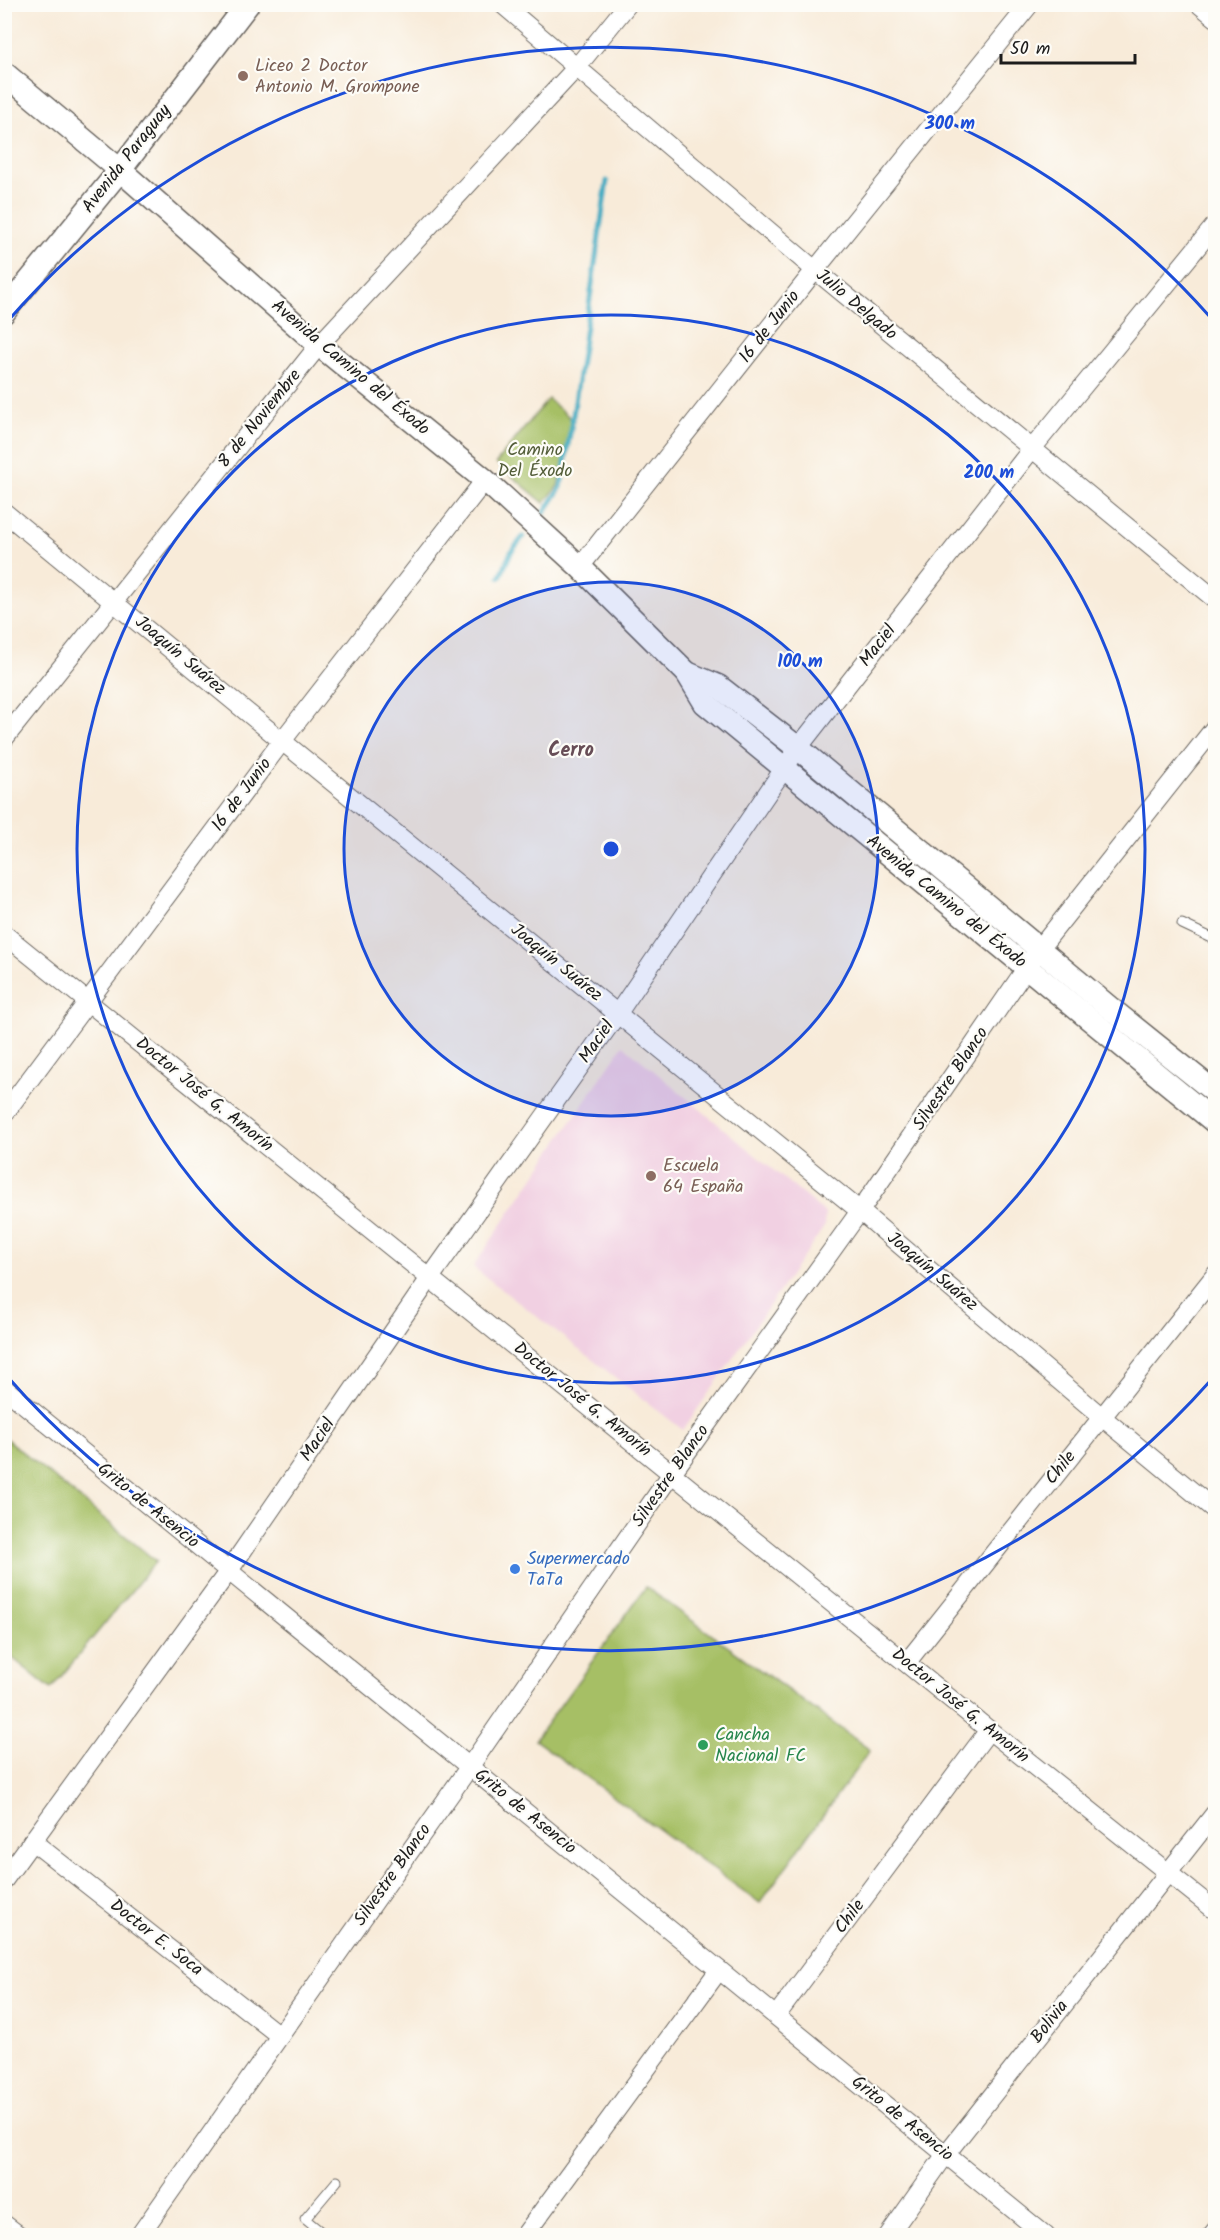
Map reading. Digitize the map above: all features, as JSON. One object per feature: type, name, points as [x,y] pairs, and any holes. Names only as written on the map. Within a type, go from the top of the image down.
[{"type":"street","name":"Avenida Paraguay","points":[[4,312],[120,170],[248,4]]},
{"type":"street","name":"Julio Delgado","points":[[502,4],[814,270],[1215,600]]},
{"type":"street","name":"8 de Noviembre","points":[[4,739],[319,345],[576,68],[628,4]]},
{"type":"street","name":"16 de Junio","points":[[580,567],[814,270],[1030,4]]},
{"type":"street","points":[[1199,4],[1215,18]]},
{"type":"street","name":"Avenida Camino del Éxodo","points":[[4,73],[120,170],[319,345],[485,480],[580,567],[687,673],[705,703],[1215,1123]]},
{"type":"street","name":"Maciel","points":[[4,1880],[228,1572],[430,1278],[618,1013],[798,748],[1031,450],[1215,224]]},
{"type":"street","name":"16 de Junio","points":[[4,1114],[282,741],[485,480]]},
{"type":"street","name":"Joaquín Suárez","points":[[4,512],[860,1211],[1215,1511]]},
{"type":"street","name":"Avenida Camino del Éxodo","points":[[687,673],[718,686],[798,748],[1215,1093]]},
{"type":"street","name":"Silvestre Blanco","points":[[139,2235],[470,1766],[672,1473],[860,1211],[1040,948],[1215,726]]},
{"type":"street","name":"Doctor José G. Amorín","points":[[4,934],[1215,1911]]},
{"type":"street","name":"Chile","points":[[907,1662],[1215,1274]]},
{"type":"street","name":"Grito de Asencio","points":[[4,1388],[1046,2235]]},
{"type":"street","name":"Chile","points":[[776,2016],[989,1730]]},
{"type":"street","name":"Bolivia","points":[[888,2235],[946,2154],[1215,1812]]},
{"type":"street","name":"Doctor E. Soca","points":[[32,1841],[280,2036]]},
{"type":"street","points":[[524,2235],[720,1970]]},
{"type":"street","points":[[4,2224],[20,2235]]},
{"type":"street","points":[[1211,2235],[1215,2230]]},
{"type":"lane","points":[[1182,924],[1215,940]]},
{"type":"lane","points":[[326,2235],[305,2219],[337,2181]]},
{"type":"shaded area","points":[[623,1045],[825,1213],[824,1227],[683,1430],[473,1267]]},
{"type":"green space","name":"Camino Del Éxodo","points":[[548,399],[573,420],[558,486],[544,503],[496,463]]},
{"type":"green space","points":[[4,1437],[156,1561],[51,1689],[5,1652]]},
{"type":"green space","name":"Cancha Nacional FC","points":[[646,1587],[870,1750],[760,1903],[535,1740]]},
{"type":"waterway","points":[[544,513],[561,487],[607,181]]},
{"type":"waterway","points":[[500,577],[511,552],[523,537]]},
{"type":"place","name":"Liceo 2 Doctor Antonio M. Grompone","points":[[243,76]]},
{"type":"place","name":"Escuela 64 España","points":[[651,1176]]},
{"type":"place","name":"Supermercado TaTa","points":[[515,1569]]},
{"type":"place","name":"Cancha Nacional FC","points":[[703,1745]]},
{"type":"district","name":"Cerro","points":[[571,751]]}]
